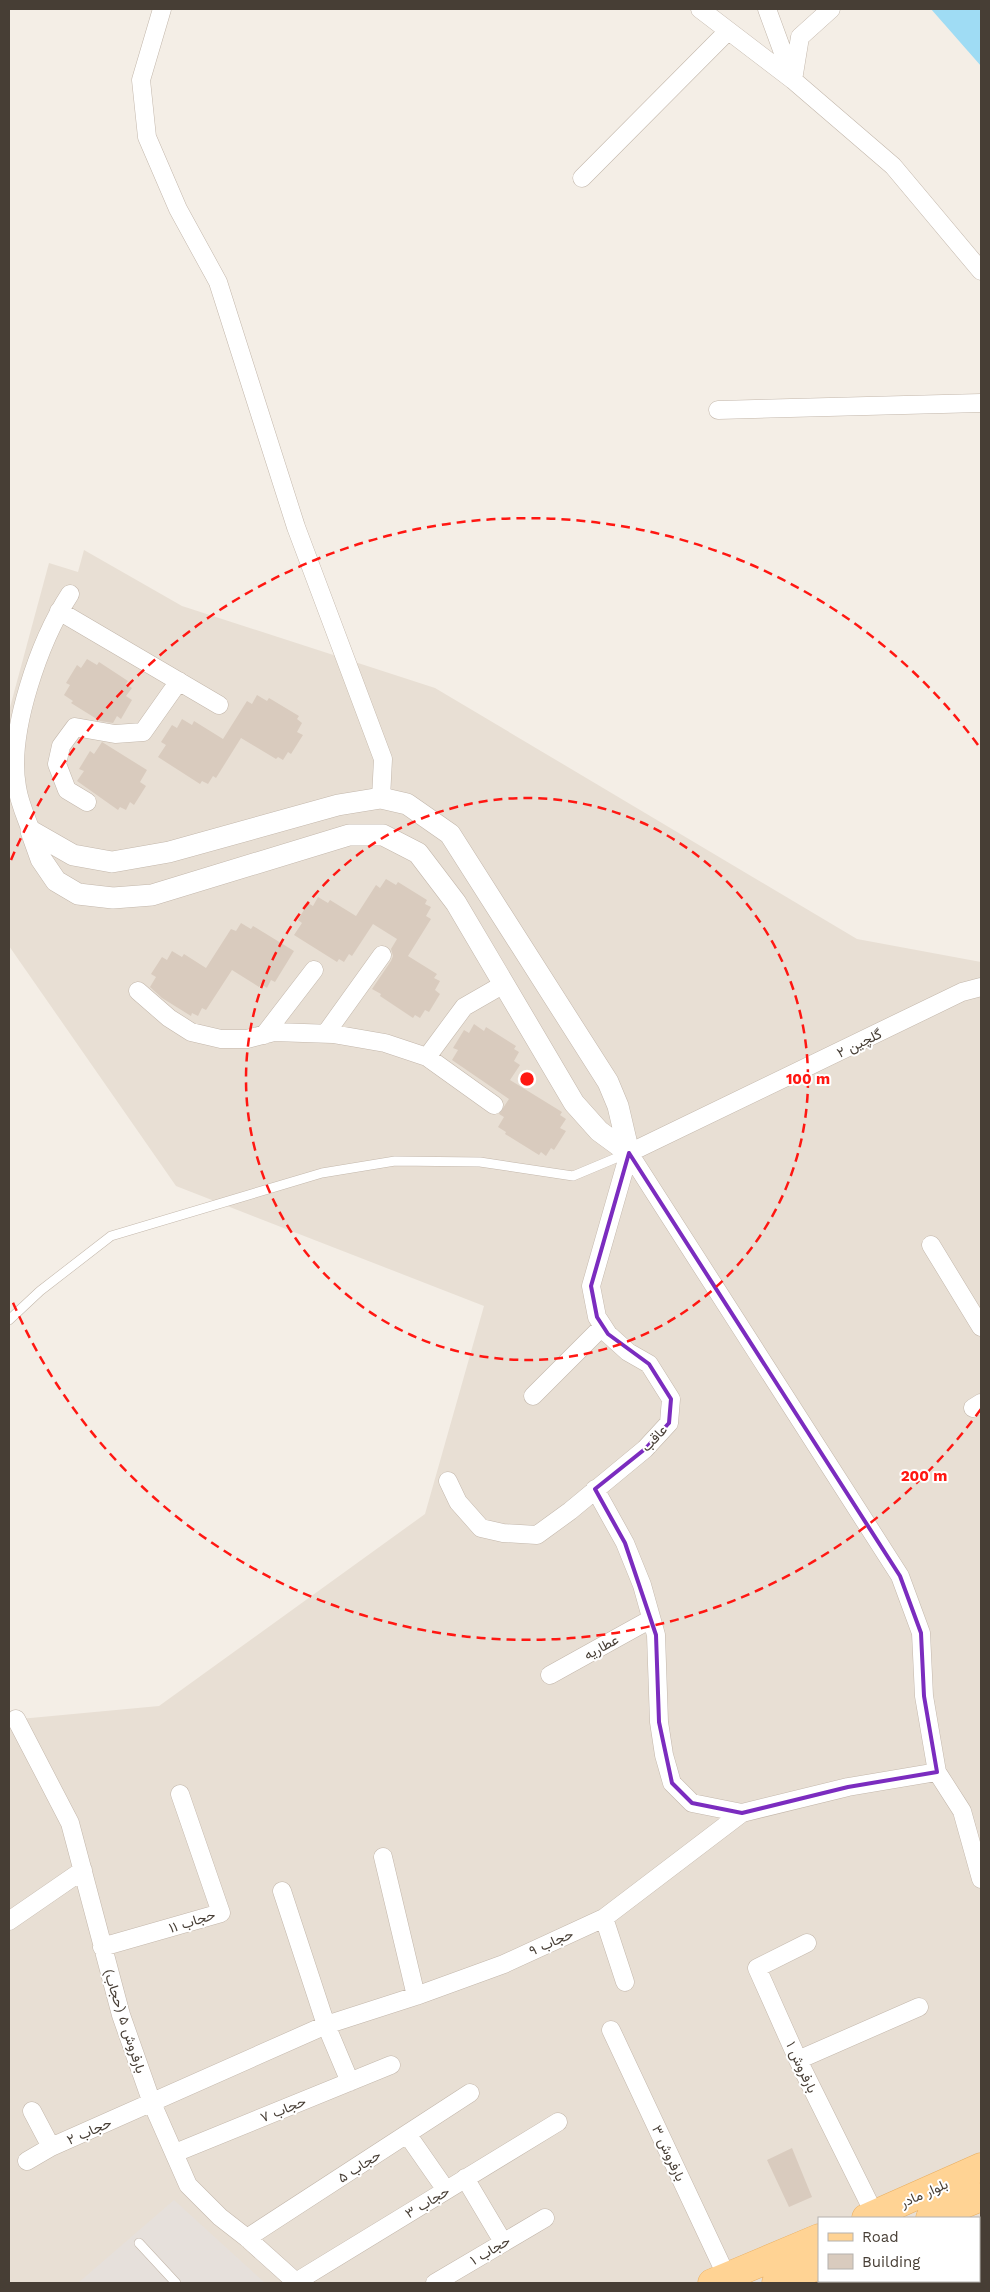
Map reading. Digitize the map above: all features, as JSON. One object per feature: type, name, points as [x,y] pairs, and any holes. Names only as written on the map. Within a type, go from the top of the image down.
[{"type":"main road","name":"بلوار مادر","points":[[871,2216],[981,2167]]},
{"type":"main road","name":"بلوار مادر","points":[[932,2217],[981,2197]]},
{"type":"main road","points":[[720,2280],[818,2238]]},
{"type":"main road","points":[[776,2283],[818,2265]]},
{"type":"street","points":[[162,9],[142,80],[147,137],[178,210],[218,282],[296,526],[383,759],[380,798]]},
{"type":"street","points":[[700,9],[792,80],[893,166],[981,271]]},
{"type":"street","points":[[767,9],[792,80]]},
{"type":"street","points":[[792,80],[800,37],[832,9]]},
{"type":"street","points":[[582,178],[728,31]]},
{"type":"street","points":[[718,410],[981,403]]},
{"type":"street","points":[[70,594],[59,611],[28,688],[14,754],[17,787],[31,831],[41,859],[56,881],[78,894],[113,898],[152,895],[349,835],[382,835],[418,853],[456,903],[574,1103],[600,1131],[628,1153],[900,1576],[921,1633],[924,1696],[937,1772],[962,1811],[981,1879]]},
{"type":"street","points":[[59,611],[219,705]]},
{"type":"street","points":[[87,802],[66,790],[57,764],[61,746],[75,727],[116,734],[143,732],[179,681]]},
{"type":"street","points":[[31,831],[73,855],[112,862],[169,852],[338,804],[380,798],[407,804],[450,834],[608,1082],[618,1106],[628,1153]]},
{"type":"street","points":[[456,903],[485,890]]},
{"type":"street","points":[[326,1033],[382,955]]},
{"type":"street","points":[[264,1034],[314,970]]},
{"type":"street","points":[[427,1057],[464,1006],[504,984]]},
{"type":"street","name":"گلچین ۲","points":[[628,1153],[962,992],[981,987]]},
{"type":"street","points":[[138,990],[169,1018],[190,1032],[221,1039],[247,1039],[274,1032],[326,1033],[385,1043],[427,1057],[494,1105]]},
{"type":"street","name":"عاقب","points":[[448,1481],[458,1502],[481,1528],[503,1533],[537,1534],[645,1449],[669,1423],[671,1399],[649,1364],[628,1352],[608,1334],[597,1317],[591,1286],[628,1153]]},
{"type":"street","points":[[931,1245],[981,1327]]},
{"type":"street","points":[[533,1396],[603,1326]]},
{"type":"street","points":[[595,1489],[625,1543],[642,1585],[656,1635],[659,1722],[664,1755],[672,1783],[692,1804],[742,1814]]},
{"type":"street","name":"عطاریه","points":[[550,1675],[651,1618]]},
{"type":"street","name":"بارفروش ۵ (حجاب)","points":[[16,1719],[70,1823],[121,2015],[152,2103],[188,2185],[220,2217],[247,2238],[296,2283]]},
{"type":"street","name":"حجاب ۹","points":[[152,2103],[326,2024],[416,1996],[504,1964],[604,1918],[742,1814],[848,1786],[937,1772]]},
{"type":"street","name":"حجاب ۱۱","points":[[102,1947],[220,1914],[180,1794]]},
{"type":"street","points":[[382,1857],[416,1996]]},
{"type":"street","points":[[9,1921],[83,1870]]},
{"type":"street","points":[[282,1891],[326,2024],[350,2082]]},
{"type":"street","points":[[604,1918],[626,1982]]},
{"type":"street","name":"بارفروش ۱","points":[[807,1943],[757,1968],[871,2216]]},
{"type":"street","points":[[798,2060],[919,2007]]},
{"type":"street","name":"بارفروش ۳","points":[[611,2030],[720,2280]]},
{"type":"street","name":"حجاب ۷","points":[[175,2153],[391,2065]]},
{"type":"street","name":"حجاب ۵","points":[[247,2238],[470,2093]]},
{"type":"street","name":"حجاب ۲","points":[[27,2161],[51,2148],[152,2103]]},
{"type":"street","points":[[32,2111],[51,2148]]},
{"type":"street","name":"حجاب ۳","points":[[296,2283],[558,2122]]},
{"type":"street","points":[[407,2134],[446,2190]]},
{"type":"street","points":[[465,2178],[503,2242]]},
{"type":"street","name":"حجاب ۱","points":[[435,2283],[545,2218]]},
{"type":"lane","points":[[9,1320],[40,1292],[111,1236],[322,1173],[395,1161],[480,1162],[573,1176],[628,1153]]},
{"type":"lane","points":[[139,2243],[176,2283]]},
{"type":"highlighted area","points":[[629,1153],[900,1576],[921,1633],[924,1696],[937,1772],[848,1787],[742,1813],[692,1803],[672,1783],[659,1722],[656,1635],[625,1543],[595,1489],[645,1449],[669,1423],[671,1399],[649,1364],[608,1334],[597,1317],[591,1286]]},
{"type":"shaded area","points":[[84,550],[182,606],[435,688],[857,939],[981,962],[981,2283],[9,2283],[9,1720],[159,1706],[425,1514],[484,1306],[176,1186],[9,946],[9,711],[49,563],[78,572]]},
{"type":"shaded area","points":[[174,2200],[265,2283],[78,2283]]},
{"type":"water","points":[[931,9],[981,9],[981,66]]},
{"type":"building","points":[[87,659],[97,665],[99,662],[128,681],[126,684],[132,688],[126,696],[132,700],[121,719],[117,716],[113,723],[100,721],[71,703],[73,701],[64,695],[70,685],[66,683],[77,665],[81,668]]},
{"type":"building","points":[[257,695],[267,701],[269,698],[299,716],[297,719],[302,723],[297,732],[303,735],[291,754],[288,752],[283,760],[278,757],[276,759],[241,738],[216,778],[213,776],[208,784],[202,781],[200,784],[158,757],[166,745],[161,742],[172,725],[177,728],[182,719],[192,725],[194,721],[223,739],[247,701],[252,704]]},
{"type":"building","points":[[102,742],[147,770],[140,782],[146,786],[134,805],[130,802],[126,810],[120,807],[118,810],[77,781],[84,771],[79,769],[90,751],[94,754]]},
{"type":"building","points":[[386,879],[396,885],[398,882],[427,900],[425,904],[431,907],[426,916],[431,919],[408,956],[437,974],[434,978],[440,981],[435,990],[440,994],[429,1012],[425,1010],[420,1018],[415,1015],[413,1018],[372,989],[391,961],[393,956],[391,949],[397,939],[373,924],[352,956],[349,954],[344,962],[339,959],[337,962],[294,935],[302,923],[298,920],[308,903],[313,906],[318,897],[328,903],[330,900],[356,916],[376,885],[380,888]]},
{"type":"building","points":[[241,923],[251,929],[253,926],[294,951],[275,982],[271,980],[267,988],[261,984],[259,987],[232,970],[206,1010],[202,1008],[198,1016],[192,1013],[191,1016],[162,998],[150,987],[156,977],[151,974],[162,957],[167,960],[172,951],[182,957],[184,954],[206,968],[231,929],[236,931]]},
{"type":"building","points":[[474,1024],[484,1031],[486,1027],[516,1046],[514,1049],[519,1052],[514,1061],[520,1065],[510,1080],[562,1112],[560,1115],[566,1119],[560,1128],[566,1131],[554,1150],[551,1148],[546,1156],[541,1152],[539,1155],[505,1134],[506,1132],[498,1127],[504,1117],[499,1114],[509,1099],[452,1060],[458,1050],[453,1048],[464,1030],[469,1033]]},
{"type":"building","points":[[792,2148],[812,2197],[789,2207],[767,2160]]}]
